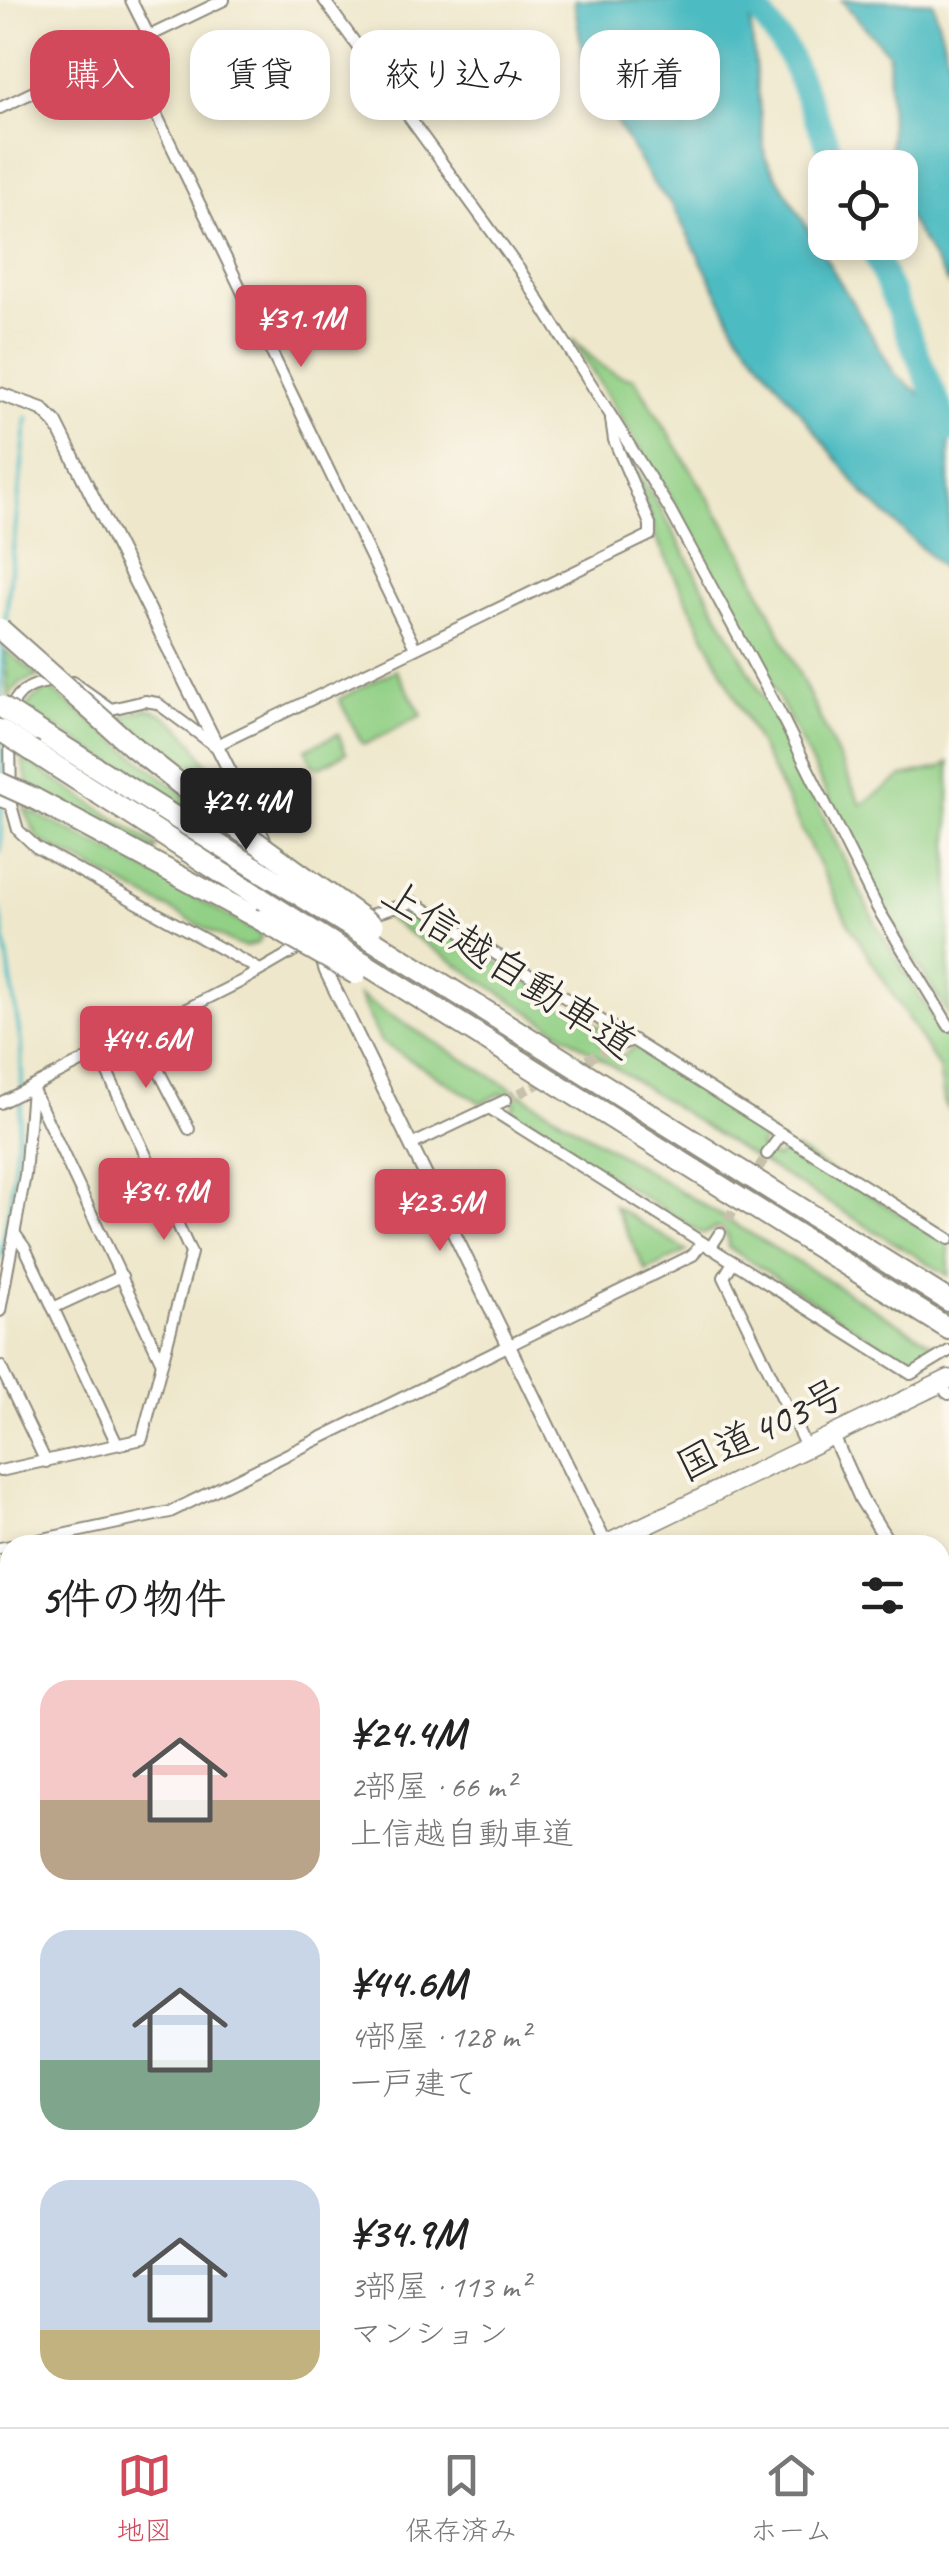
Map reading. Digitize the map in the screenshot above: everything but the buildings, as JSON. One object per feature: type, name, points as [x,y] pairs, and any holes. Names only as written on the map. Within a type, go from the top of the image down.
[{"type":"highway","name":"上信越自動車道","points":[[0,629],[133,747],[371,932]]},
{"type":"highway","name":"上信越自動車道","points":[[0,706],[219,845],[371,932],[949,1301]]},
{"type":"highway","name":"上信越自動車道","points":[[0,730],[262,910],[949,1329]]},
{"type":"highway","name":"上信越自動車道","points":[[0,783],[262,910]]},
{"type":"highway","name":"国道403号","points":[[626,1535],[832,1434],[948,1388]]},
{"type":"street","points":[[131,0],[146,30]]},
{"type":"street","points":[[162,30],[224,0]]},
{"type":"street","points":[[324,0],[519,270],[611,413],[670,510],[780,712],[878,909],[949,1026]]},
{"type":"street","points":[[0,108],[30,93]]},
{"type":"street","points":[[159,120],[415,648]]},
{"type":"street","points":[[0,394],[42,409],[56,423],[214,746],[316,939],[326,972],[601,1535]]},
{"type":"street","points":[[214,746],[650,535],[650,524],[614,440],[611,413]]},
{"type":"street","points":[[214,746],[157,703],[145,701],[111,708],[70,681],[41,682],[27,687],[11,706],[6,803],[18,830],[36,847],[258,969]]},
{"type":"street","points":[[0,1103],[369,913],[413,902],[949,1238]]},
{"type":"street","points":[[138,1033],[189,1129]]},
{"type":"street","points":[[614,1046],[634,1040]]},
{"type":"street","points":[[0,1471],[142,1440],[190,1253],[100,1054]]},
{"type":"street","points":[[0,1310],[25,1174],[27,1091]]},
{"type":"street","points":[[27,1091],[162,1363]]},
{"type":"street","points":[[411,1145],[506,1100]]},
{"type":"street","points":[[489,1108],[911,1374],[949,1350]]},
{"type":"street","points":[[767,1154],[782,1134]]},
{"type":"street","points":[[64,1535],[170,1512],[693,1255],[720,1233]]},
{"type":"street","points":[[15,1234],[117,1444]]},
{"type":"street","points":[[733,1262],[724,1277],[806,1447]]},
{"type":"street","points":[[53,1308],[122,1276]]},
{"type":"street","points":[[0,1366],[46,1462]]},
{"type":"street","points":[[832,1434],[861,1499],[884,1535]]},
{"type":"green space","points":[[572,339],[600,364],[634,378],[640,387],[743,554],[861,805],[903,776],[940,768],[949,762],[949,1015],[887,915],[786,712],[673,501]]},
{"type":"green space","points":[[622,446],[778,724],[878,928],[949,1044],[949,1110],[944,1102],[939,1068],[848,923],[655,536],[652,519]]},
{"type":"green space","points":[[5,650],[39,676],[20,683],[8,698]]},
{"type":"green space","points":[[396,670],[422,715],[362,743],[339,699]]},
{"type":"green space","points":[[49,688],[226,827],[223,831],[25,709]]},
{"type":"green space","points":[[146,709],[160,713],[184,732],[226,802],[121,717]]},
{"type":"green space","points":[[338,734],[346,753],[320,767],[313,765],[306,749]]},
{"type":"green space","points":[[21,757],[157,846],[155,851],[29,786]]},
{"type":"green space","points":[[24,808],[123,857],[262,935],[258,943],[245,947],[235,944],[38,839]]},
{"type":"green space","points":[[415,910],[605,1030],[601,1044],[620,1057],[637,1046],[761,1128],[764,1140],[759,1147],[776,1159],[783,1151],[795,1149],[949,1245],[949,1276],[727,1141],[383,916]]},
{"type":"green space","points":[[359,996],[939,1348],[922,1359],[901,1358],[728,1247],[728,1236],[716,1228],[703,1234],[517,1119],[511,1110],[516,1103],[502,1093],[481,1103],[381,1042]]},
{"type":"green space","points":[[614,1206],[687,1251],[646,1271]]},
{"type":"water","points":[[574,0],[748,0],[765,157],[808,229],[808,260],[827,260],[895,374],[949,417],[949,574],[863,493],[737,331],[673,206],[652,182],[615,120],[720,120],[720,30],[580,30],[580,38]]},
{"type":"water","points":[[841,0],[933,2],[949,61],[949,285],[918,234],[918,150],[891,150],[888,53]]},
{"type":"waterway","points":[[751,0],[788,53],[830,150]]},
{"type":"waterway","points":[[878,260],[949,430]]},
{"type":"waterway","points":[[5,626],[27,417]]},
{"type":"waterway","points":[[1,700],[3,640]]},
{"type":"waterway","points":[[1,740],[2,775]]},
{"type":"waterway","points":[[0,852],[2,790]]},
{"type":"waterway","points":[[0,909],[21,1044],[22,1088]]},
{"type":"waterway","points":[[0,1258],[22,1097]]},
{"type":"tunnel","points":[[506,1100],[614,1046]]},
{"type":"tunnel","points":[[720,1233],[767,1154]]}]
